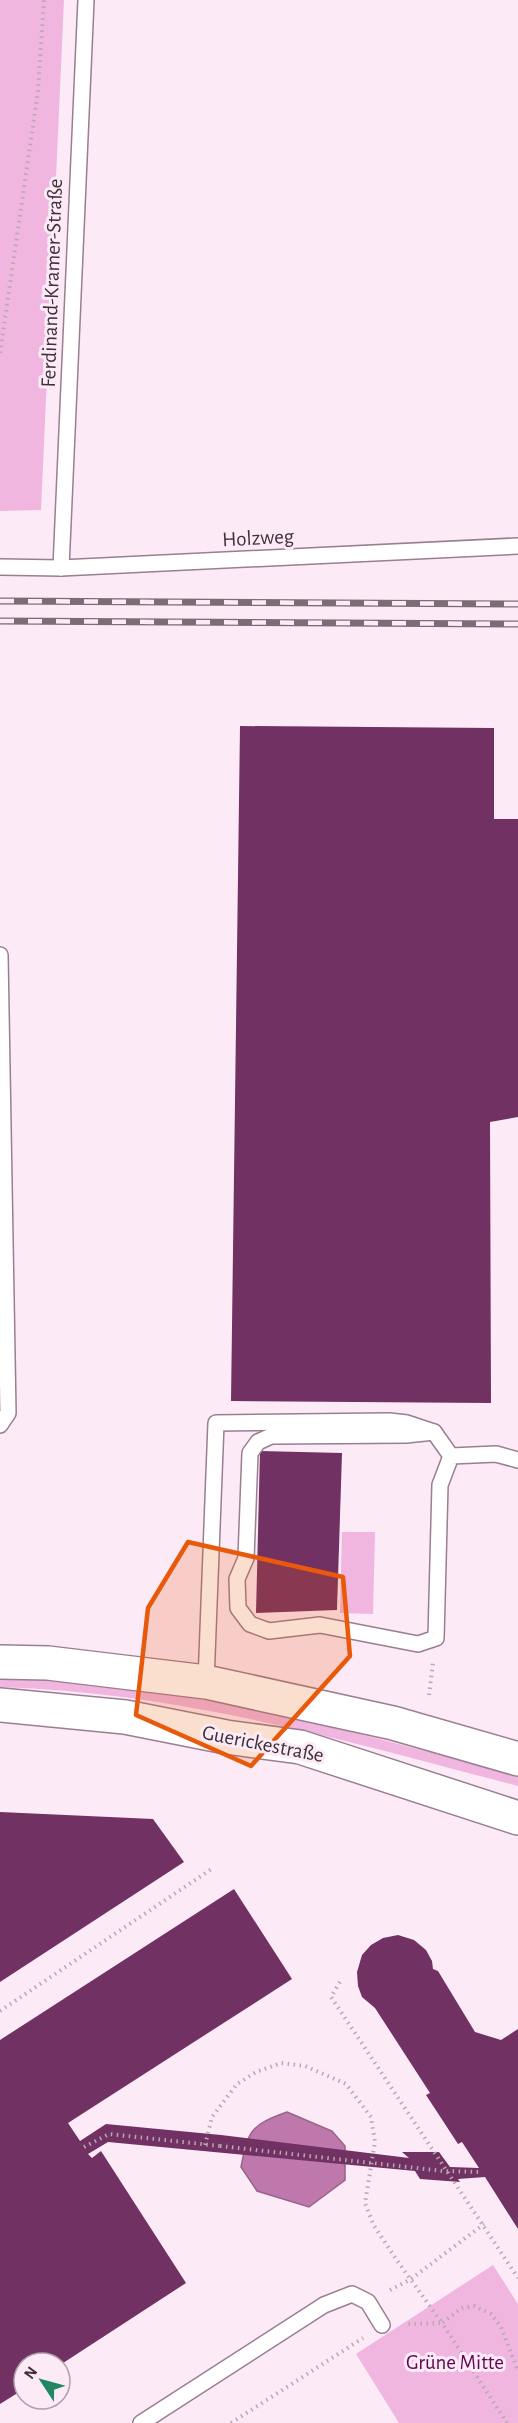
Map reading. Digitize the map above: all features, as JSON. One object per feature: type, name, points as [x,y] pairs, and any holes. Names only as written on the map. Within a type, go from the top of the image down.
[{"type":"main road","points":[[0,1662],[48,1664],[207,1682],[393,1723],[518,1759]]},
{"type":"main road","name":"Guerickestraße","points":[[0,1705],[125,1717],[226,1737],[300,1747],[518,1818]]},
{"type":"lane","name":"Ferdinand-Kramer-Straße","points":[[61,568],[86,0]]},
{"type":"lane","name":"Holzweg","points":[[0,567],[61,568],[518,546]]},
{"type":"lane","points":[[0,955],[8,1413],[0,1425]]},
{"type":"lane","points":[[207,1682],[216,1423],[389,1421],[407,1423],[434,1432],[451,1456]]},
{"type":"lane","points":[[434,1432],[406,1435],[272,1436],[258,1442],[250,1453],[246,1558],[237,1579],[238,1608],[250,1624],[268,1631],[320,1625],[418,1644],[436,1638],[440,1485],[451,1456]]},
{"type":"lane","points":[[451,1456],[496,1454],[518,1460]]},
{"type":"lane","points":[[141,2423],[324,2305],[352,2294],[368,2302],[382,2325]]},
{"type":"path","points":[[0,353],[38,91],[44,0]]},
{"type":"path","points":[[0,2011],[213,1869]]},
{"type":"path","points":[[340,1982],[331,1997],[518,2278]]},
{"type":"path","points":[[205,2145],[212,2117],[237,2084],[256,2072],[281,2063],[305,2066],[346,2084],[371,2117],[375,2142],[365,2203],[373,2224],[442,2323],[507,2423]]},
{"type":"path","points":[[84,2147],[109,2134],[443,2171],[482,2172]]},
{"type":"path","points":[[368,2302],[411,2279],[484,2224]]},
{"type":"path","points":[[231,2423],[382,2325],[442,2323],[462,2308],[474,2307],[491,2314],[501,2327],[518,2371]]},
{"type":"highlighted area","points":[[188,1542],[343,1577],[350,1656],[251,1766],[136,1715],[148,1608]]},
{"type":"green space","points":[[0,0],[64,0],[41,510],[0,511]]},
{"type":"green space","points":[[342,1532],[375,1532],[373,1614],[340,1613]]},
{"type":"green space","points":[[0,1676],[143,1690],[273,1714],[396,1743],[518,1777],[518,1786],[326,1736],[197,1709],[132,1698],[0,1687]]},
{"type":"green space","name":"Grüne Mitte","points":[[493,2265],[518,2304],[518,2423],[399,2423],[356,2354]]},
{"type":"shaded area","points":[[287,2112],[332,2131],[345,2146],[345,2180],[309,2207],[257,2191],[241,2167],[246,2145],[253,2130],[258,2125]]},
{"type":"building","points":[[240,726],[494,728],[494,819],[518,819],[518,1117],[490,1122],[491,1403],[231,1401]]},
{"type":"building","points":[[260,1451],[342,1453],[337,1610],[256,1613]]},
{"type":"building","points":[[0,1812],[153,1819],[184,1862],[0,1982]]},
{"type":"building","points":[[234,1889],[292,1979],[68,2123],[80,2141],[106,2124],[221,2135],[409,2158],[402,2152],[439,2152],[450,2167],[479,2168],[462,2142],[458,2144],[426,2095],[430,2093],[375,2008],[362,1997],[358,1986],[357,1972],[362,1955],[371,1945],[383,1938],[398,1935],[414,1940],[426,1950],[432,1961],[433,1969],[438,1971],[475,2032],[501,2040],[518,2029],[518,2229],[485,2177],[458,2179],[460,2182],[420,2179],[415,2171],[108,2142],[88,2154],[92,2158],[101,2151],[186,2283],[72,2357],[72,2351],[12,2351],[12,2396],[0,2404],[0,2040]]},
{"type":"railway","points":[[0,601],[518,604]]},
{"type":"railway","points":[[0,621],[518,624]]}]
